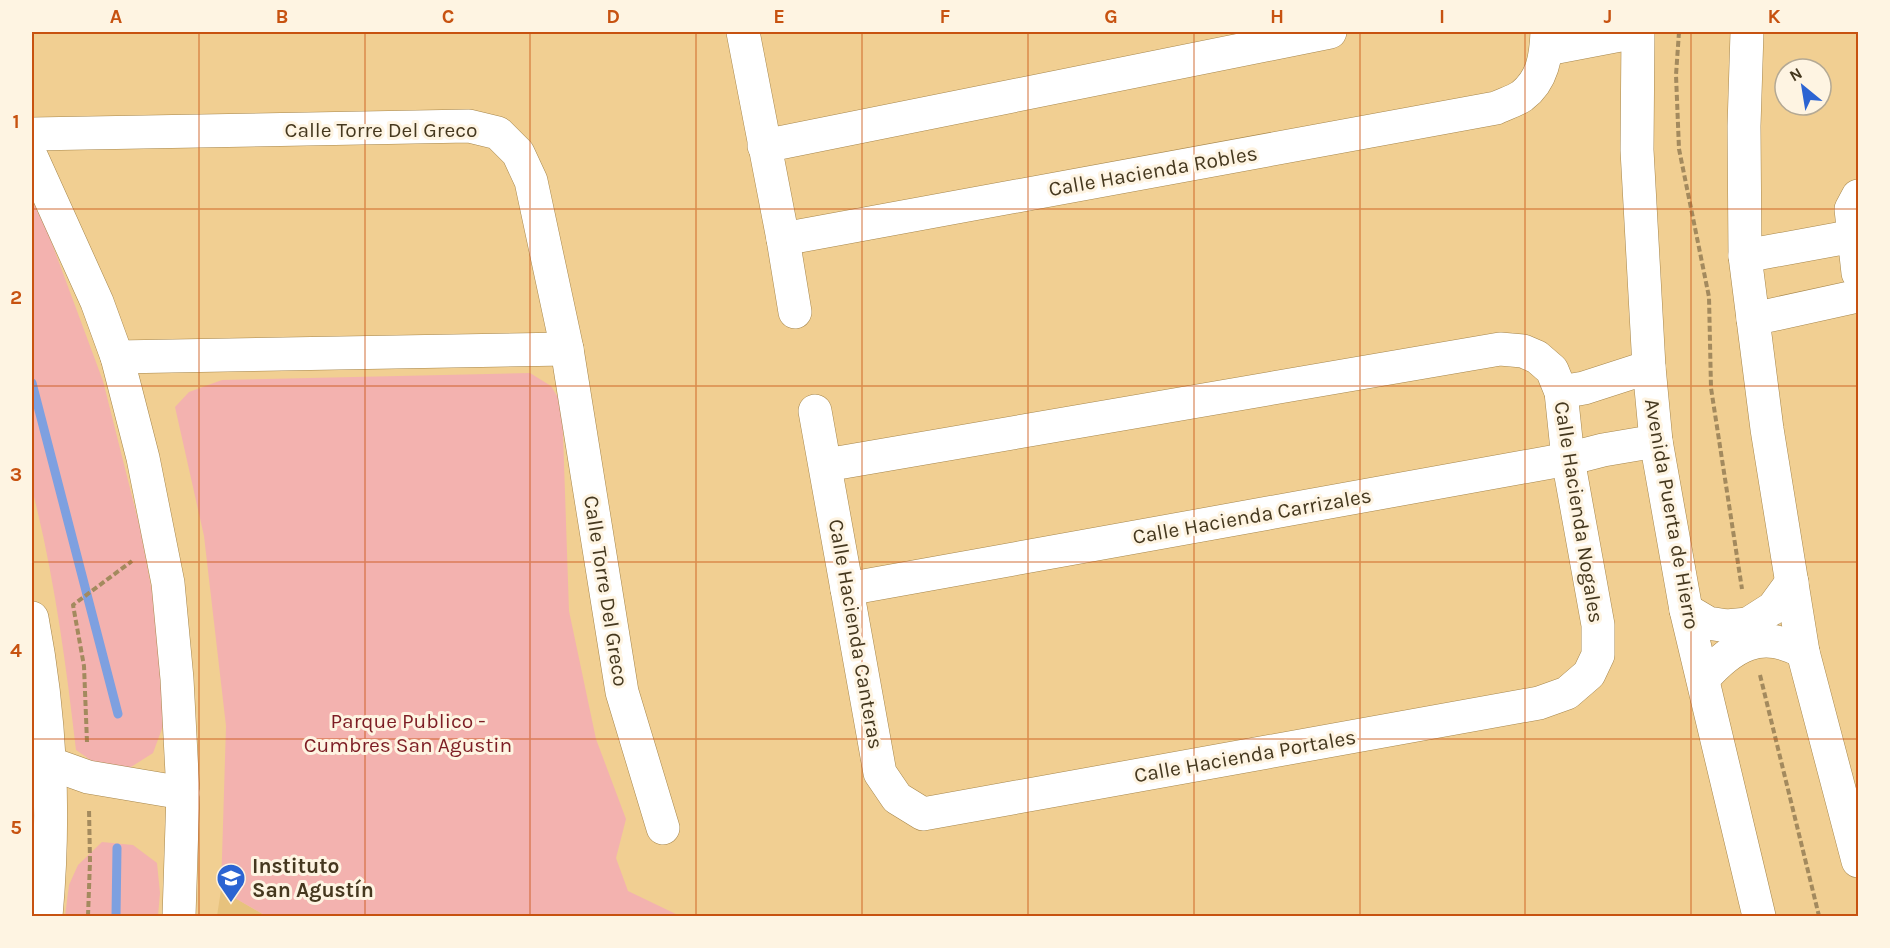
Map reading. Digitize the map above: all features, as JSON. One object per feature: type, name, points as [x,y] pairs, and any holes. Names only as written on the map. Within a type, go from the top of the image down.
[{"type":"street","points":[[743,32],[795,312]]},
{"type":"street","points":[[764,146],[1330,32]]},
{"type":"street","points":[[1547,40],[1637,32]]},
{"type":"street","name":"Avenida Puerta de Hierro","points":[[1637,32],[1637,150],[1649,367],[1656,441],[1686,610],[1759,916]]},
{"type":"street","points":[[1747,32],[1744,126],[1745,255],[1767,429],[1803,652],[1858,861]]},
{"type":"street","name":"Calle Hacienda Robles","points":[[783,239],[1496,108],[1522,96],[1540,76],[1547,40]]},
{"type":"street","name":"Calle Torre Del Greco","points":[[32,134],[469,126],[498,134],[518,153],[531,181],[567,349],[622,692],[663,828]]},
{"type":"street","points":[[32,158],[97,302],[117,357],[143,458],[168,583],[177,680],[183,793],[179,916]]},
{"type":"street","points":[[1858,196],[1851,209],[1858,273]]},
{"type":"street","points":[[1745,255],[1854,236]]},
{"type":"street","points":[[1753,319],[1858,296]]},
{"type":"street","points":[[117,357],[567,349]]},
{"type":"street","name":"Calle Hacienda Nogales","points":[[826,465],[1500,349],[1523,351],[1537,357],[1552,369],[1561,392],[1568,459],[1598,625],[1598,655],[1589,674]]},
{"type":"street","points":[[1561,392],[1584,388],[1649,367]]},
{"type":"street","name":"Calle Hacienda Canteras","points":[[815,411],[880,773],[897,798]]},
{"type":"street","name":"Calle Hacienda Carrizales","points":[[847,589],[1568,459],[1603,450],[1656,441]]},
{"type":"street","points":[[1703,679],[1750,634],[1792,582]]},
{"type":"street","points":[[1686,610],[1708,623],[1788,643],[1803,652]]},
{"type":"street","points":[[32,618],[38,650],[41,760],[52,814],[46,916]]},
{"type":"street","name":"Calle Hacienda Portales","points":[[897,798],[923,814],[1539,703],[1567,693],[1589,674]]},
{"type":"street","points":[[41,760],[88,777],[183,793]]},
{"type":"path","points":[[1679,32],[1676,75],[1679,149],[1709,297],[1711,388],[1750,634],[1819,916]]},
{"type":"path","points":[[88,916],[90,861],[84,666],[73,605],[133,560]]},
{"type":"shaded area","name":"Instituto San Agustín","points":[[221,890],[266,916],[217,916]]},
{"type":"green space","points":[[32,200],[47,230],[103,381],[140,528],[158,623],[163,726],[153,753],[131,767],[102,768],[76,750],[47,553],[32,489]]},
{"type":"green space","name":"Parque Publico - Cumbres San Agustin","points":[[530,373],[551,386],[562,404],[569,611],[596,739],[626,819],[616,858],[628,891],[680,916],[266,916],[221,890],[226,726],[204,536],[175,407],[189,392],[222,380]]},
{"type":"green space","points":[[102,842],[133,845],[157,863],[160,893],[158,916],[65,916],[69,885],[78,865]]},
{"type":"waterway","points":[[32,383],[118,714]]},
{"type":"waterway","points":[[116,916],[117,848]]},
{"type":"place","name":"Instituto San Agustín","points":[[231,904]]}]
